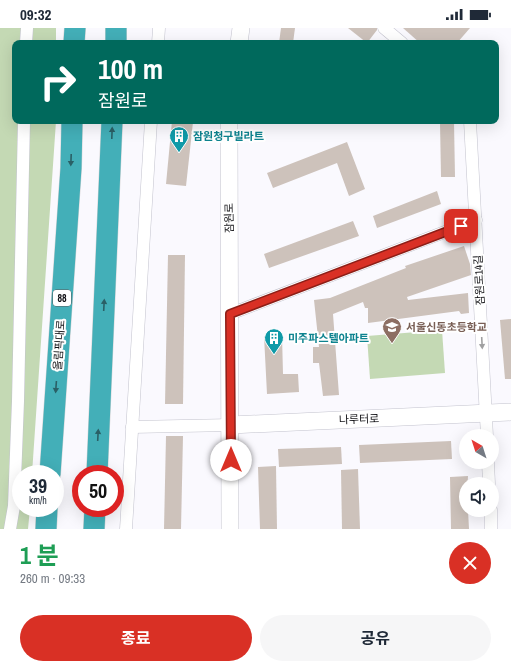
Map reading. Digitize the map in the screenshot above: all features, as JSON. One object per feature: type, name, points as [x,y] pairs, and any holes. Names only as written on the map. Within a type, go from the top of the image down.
[{"type":"highway","points":[[74,40],[75,28]]},
{"type":"highway","points":[[116,28],[116,40]]},
{"type":"highway","name":"올림픽대로","points":[[51,465],[70,176],[72,124]]},
{"type":"highway","points":[[97,465],[112,124]]},
{"type":"highway","points":[[46,529],[47,517]]},
{"type":"highway","points":[[94,529],[95,517]]},
{"type":"main road","points":[[239,40],[241,28]]},
{"type":"main road","name":"잠원로","points":[[228,124],[231,425],[230,529]]},
{"type":"main road","name":"나루터로","points":[[231,425],[511,412]]},
{"type":"street","points":[[26,40],[27,28]]},
{"type":"street","points":[[158,40],[159,28]]},
{"type":"street","points":[[384,28],[398,40]]},
{"type":"street","points":[[10,529],[14,506],[24,124]]},
{"type":"street","points":[[126,529],[152,124]]},
{"type":"street","name":"잠원로14길","points":[[470,124],[486,414]]},
{"type":"street","points":[[230,314],[476,220]]},
{"type":"street","points":[[486,414],[487,429]]},
{"type":"street","points":[[132,427],[231,425]]},
{"type":"street","points":[[491,517],[491,529]]},
{"type":"green space","points":[[0,28],[56,28],[56,40],[12,40],[12,124],[56,124],[33,465],[12,465],[12,517],[29,517],[28,529],[0,529]]},
{"type":"green space","points":[[442,330],[445,373],[370,379],[367,336]]},
{"type":"building","points":[[281,28],[295,28],[293,40],[279,40]]},
{"type":"building","points":[[348,28],[377,28],[369,40],[363,40]]},
{"type":"building","points":[[403,28],[470,28],[460,40],[417,40]]},
{"type":"building","name":"잠원청구빌라트","points":[[172,124],[193,124],[186,186],[166,184]]},
{"type":"building","points":[[440,124],[454,124],[455,177],[441,177]]},
{"type":"building","points":[[347,142],[365,189],[349,196],[337,163],[273,188],[267,173]]},
{"type":"building","points":[[437,191],[441,204],[377,228],[373,216]]},
{"type":"building","points":[[353,221],[359,236],[269,268],[264,254]]},
{"type":"building","points":[[464,246],[470,264],[471,275],[407,297],[408,300],[468,293],[469,313],[461,314],[459,311],[368,323],[368,308],[365,308],[363,302],[333,314],[339,395],[323,396],[319,363],[313,363],[313,347],[319,347],[314,300],[330,298],[406,268],[405,266]]},
{"type":"building","points":[[168,255],[185,255],[183,404],[165,404]]},
{"type":"building","points":[[511,319],[511,379],[505,379],[500,320]]},
{"type":"building","name":"미주파스텔아파트","points":[[282,335],[283,374],[298,374],[299,392],[267,394],[264,336]]},
{"type":"building","points":[[166,436],[183,436],[181,529],[164,529]]},
{"type":"building","points":[[451,441],[452,459],[360,463],[359,445]]},
{"type":"building","points":[[341,447],[342,464],[279,467],[278,449]]},
{"type":"building","points":[[276,466],[277,529],[260,529],[258,467]]},
{"type":"building","points":[[358,469],[360,529],[342,529],[341,470]]},
{"type":"building","points":[[468,476],[459,477],[459,517],[468,517],[469,529],[451,529],[450,477]]},
{"type":"place","name":"잠원청구빌라트","points":[[179,153]]},
{"type":"place","name":"서울신동초등학교","points":[[392,344]]},
{"type":"place","name":"미주파스텔아파트","points":[[274,355]]},
{"type":"route","points":[[231,460],[230,314],[461,226]]}]
